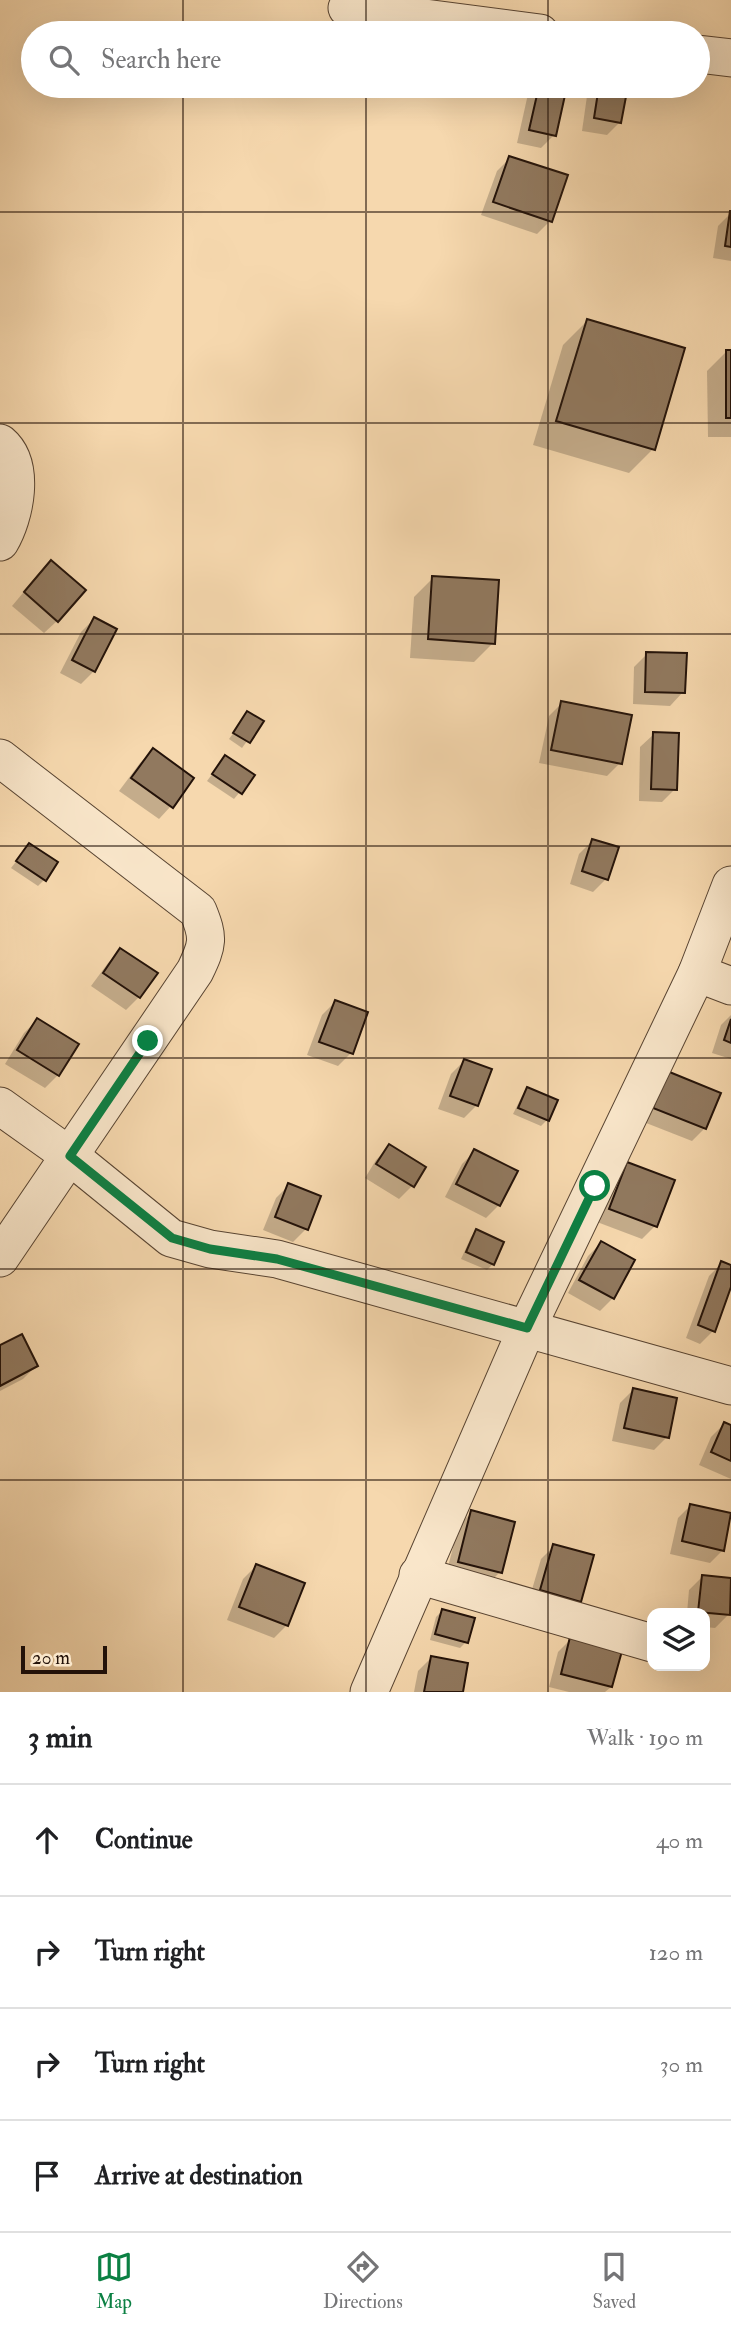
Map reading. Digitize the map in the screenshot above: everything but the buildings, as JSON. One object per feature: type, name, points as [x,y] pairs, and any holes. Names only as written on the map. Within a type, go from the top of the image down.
[{"type":"street","points":[[347,8],[447,21]]},
{"type":"street","points":[[710,55],[731,58]]},
{"type":"street","points":[[0,443],[6,448],[18,481],[6,532],[0,542]]},
{"type":"street","points":[[0,758],[198,911],[206,932],[207,947],[195,971],[0,1258]]},
{"type":"street","points":[[369,1692],[527,1328],[697,973],[731,886]]},
{"type":"street","points":[[697,973],[731,986]]},
{"type":"street","points":[[0,1106],[70,1156],[172,1238],[210,1249],[277,1259],[731,1386]]},
{"type":"street","points":[[418,1575],[647,1642]]},
{"type":"route","points":[[148,1041],[70,1156],[172,1238],[210,1249],[277,1259],[527,1328],[595,1186]]}]
